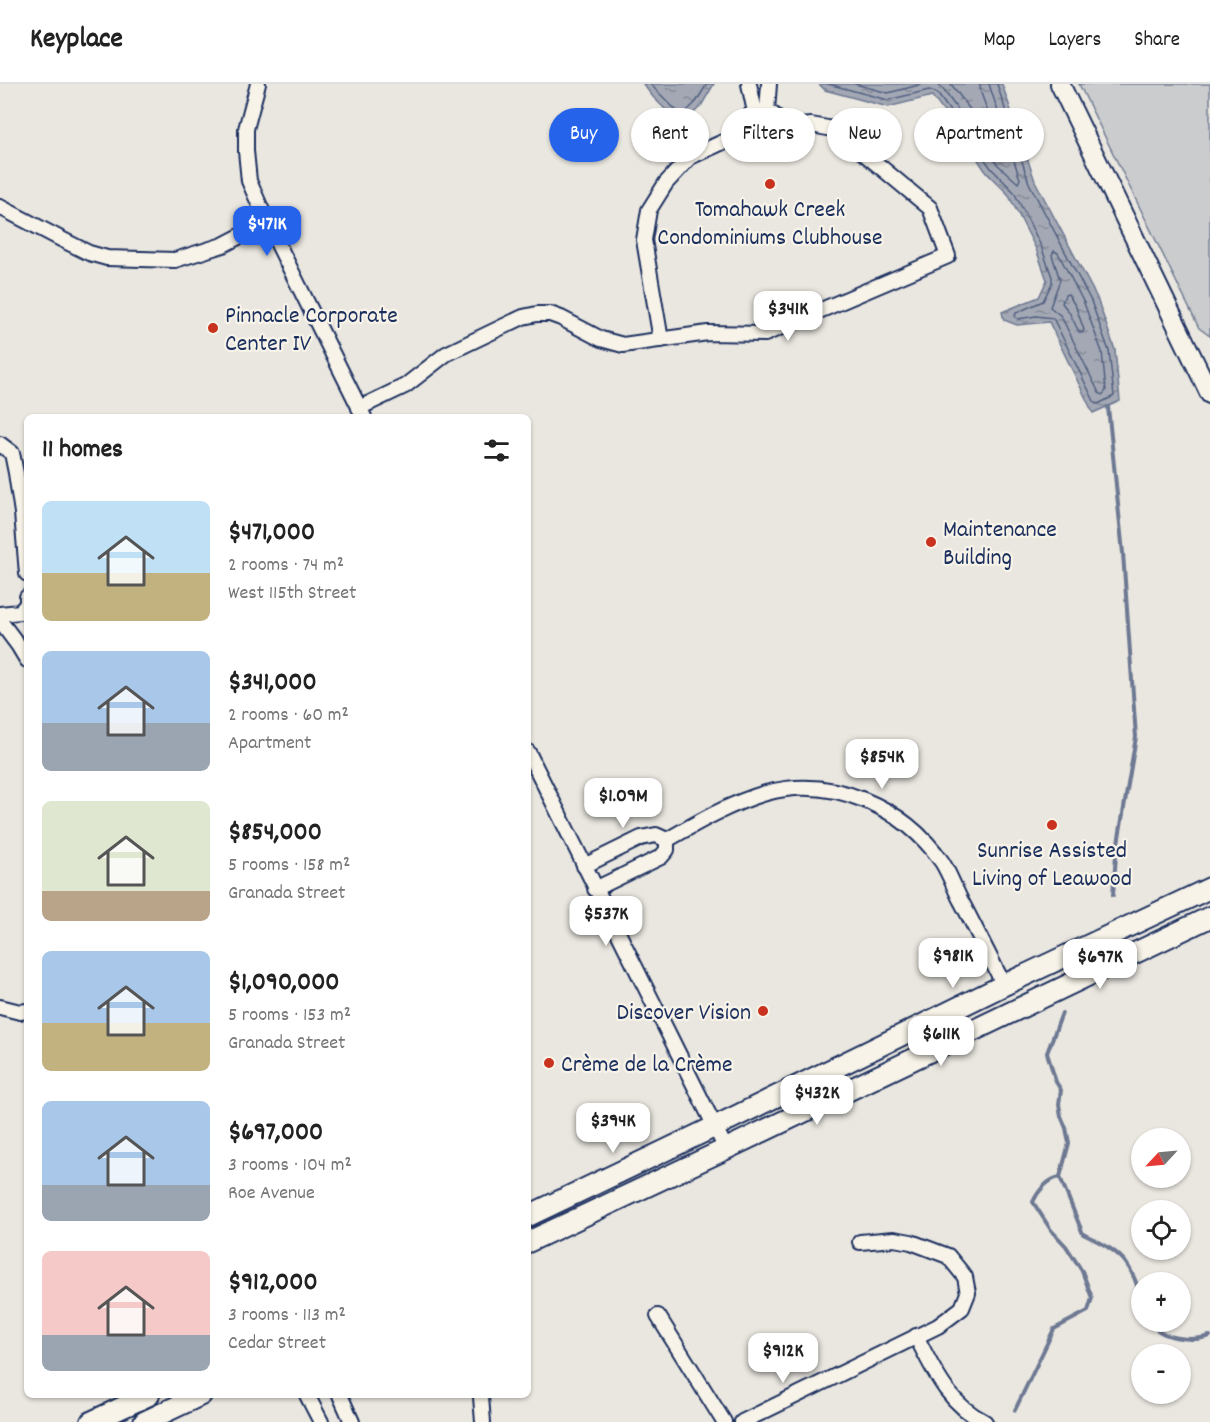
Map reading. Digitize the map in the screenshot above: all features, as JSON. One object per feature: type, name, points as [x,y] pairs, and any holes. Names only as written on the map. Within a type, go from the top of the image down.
[{"type":"main road","points":[[531,1214],[1210,888]]},
{"type":"main road","points":[[531,1241],[1210,917]]},
{"type":"main road","points":[[974,1030],[999,999],[1004,985]]},
{"type":"main road","points":[[91,1422],[143,1398]]},
{"type":"main road","points":[[144,1422],[195,1398]]},
{"type":"street","points":[[258,84],[246,129],[249,181],[361,413],[405,386],[446,354],[524,317],[550,314],[601,339],[622,345],[708,333],[765,334],[948,256],[930,208],[833,129],[815,125]]},
{"type":"street","points":[[749,84],[759,108]]},
{"type":"street","points":[[762,108],[769,84]]},
{"type":"street","points":[[1060,84],[1210,394]]},
{"type":"street","points":[[661,340],[644,240],[649,210],[666,183],[690,157],[721,143]]},
{"type":"street","points":[[0,207],[89,253],[107,258],[175,260],[223,244],[267,222]]},
{"type":"street","points":[[0,444],[12,453],[24,537]]},
{"type":"street","points":[[0,614],[20,612],[24,607]]},
{"type":"street","points":[[0,621],[24,655]]},
{"type":"street","points":[[531,758],[726,1149]]},
{"type":"street","points":[[667,840],[729,807],[767,793],[792,788],[832,790],[861,798],[887,811],[921,835],[943,864],[1004,985]]},
{"type":"street","points":[[584,866],[641,838],[656,835],[667,840]]},
{"type":"street","points":[[595,889],[661,857],[667,850],[667,840]]},
{"type":"street","points":[[0,1007],[24,1011]]},
{"type":"street","points":[[742,1422],[938,1326],[962,1308],[968,1293],[965,1277],[948,1256],[894,1239],[860,1242]]},
{"type":"street","points":[[658,1316],[724,1422]]},
{"type":"street","points":[[916,1336],[939,1382],[955,1402],[985,1422]]},
{"type":"street","points":[[309,1398],[321,1422]]},
{"type":"street","points":[[341,1398],[352,1422]]},
{"type":"street","points":[[481,1398],[483,1422]]},
{"type":"shaded area","points":[[1079,84],[1210,84],[1210,336],[1199,328]]},
{"type":"water","points":[[643,84],[714,84],[699,108],[664,108]]},
{"type":"water","points":[[819,84],[1002,84],[1010,108],[941,108],[932,96],[888,107],[825,90]]},
{"type":"water","points":[[979,162],[1029,162],[1035,181],[1097,298],[1115,350],[1120,401],[1093,413],[1049,322],[1017,325],[1004,320],[1002,312],[1039,297],[1047,280],[1036,249],[1008,194]]},
{"type":"waterway","points":[[1108,407],[1123,553],[1136,737],[1116,855],[1113,895]]},
{"type":"waterway","points":[[1062,1013],[1047,1053],[1056,1082],[1061,1090],[1059,1104],[1069,1143],[1060,1177],[1083,1234],[1116,1253],[1132,1272]]},
{"type":"waterway","points":[[1015,1410],[1054,1329],[1088,1311],[1092,1298],[1082,1271],[1033,1202],[1044,1186],[1060,1177]]},
{"type":"waterway","points":[[1161,1332],[1186,1339],[1210,1336]]},
{"type":"place","name":"Tomahawk Creek Condominiums Clubhouse","points":[[770,184]]},
{"type":"place","name":"Pinnacle Corporate Center IV","points":[[213,328]]},
{"type":"place","name":"Maintenance Building","points":[[931,542]]},
{"type":"place","name":"Sunrise Assisted Living of Leawood","points":[[1052,825]]},
{"type":"place","name":"Discover Vision","points":[[763,1011]]},
{"type":"place","name":"Crème de la Crème","points":[[549,1063]]}]
